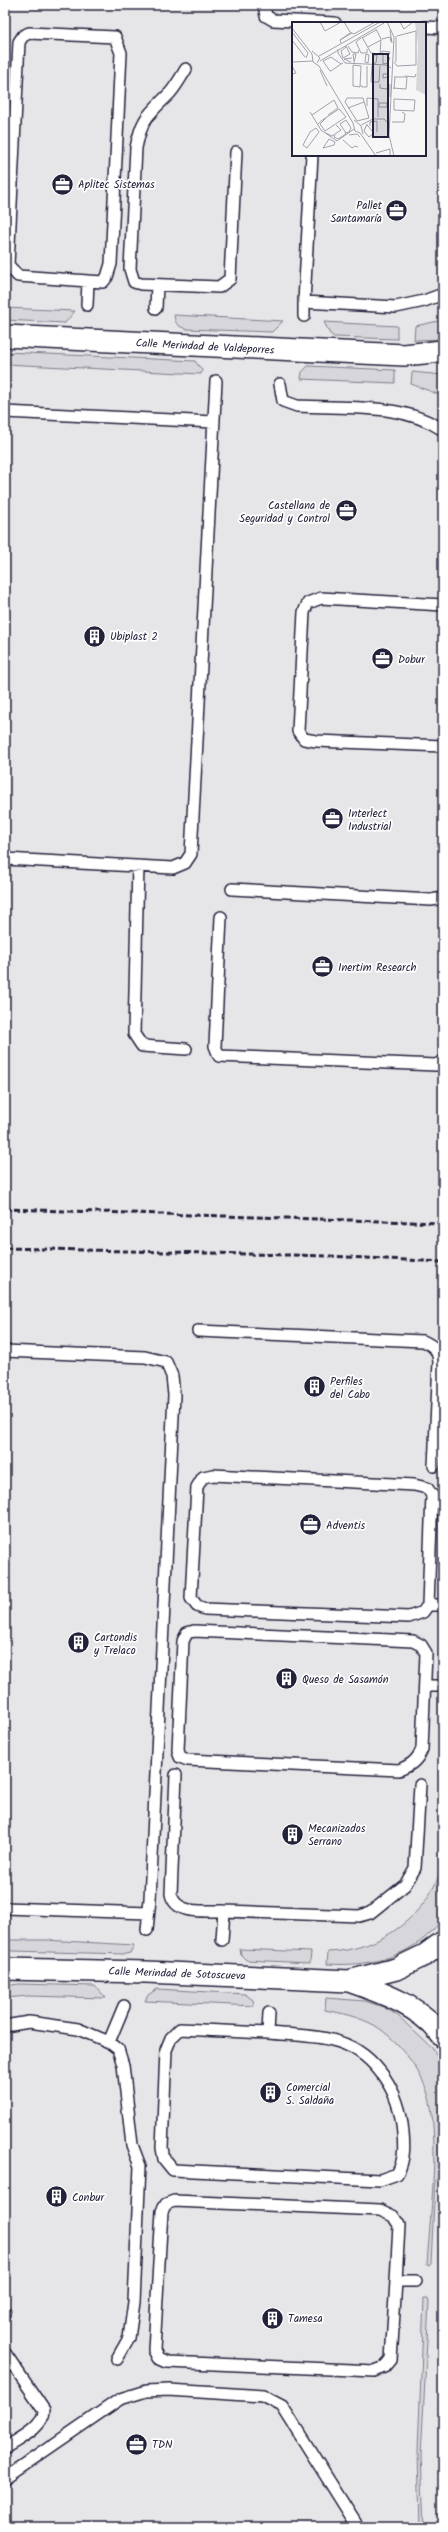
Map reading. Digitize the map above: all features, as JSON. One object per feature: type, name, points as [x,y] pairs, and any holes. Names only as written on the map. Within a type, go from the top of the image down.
[{"type":"street","name":"Calle Merindad de Valdeporres","points":[[5,336],[404,355],[443,351]]},
{"type":"street","name":"Calle Merindad de Valdeporres","points":[[404,355],[443,364]]},
{"type":"street","name":"Calle Merindad de Sotoscueva","points":[[5,1969],[146,1972],[349,1981],[396,1969],[425,1955],[443,1942]]},
{"type":"street","name":"Calle Merindad de Sotoscueva","points":[[349,1981],[388,1995],[416,2011],[443,2037]]},
{"type":"lane","points":[[264,5],[266,16],[273,20],[314,22]]},
{"type":"lane","points":[[426,27],[443,28]]},
{"type":"lane","points":[[29,33],[115,38],[119,44],[121,53],[111,264],[107,277],[103,282],[88,281],[18,276],[8,265],[19,42],[23,36],[29,33]]},
{"type":"lane","points":[[186,70],[171,92],[148,113],[139,130],[136,148],[130,273],[134,282],[157,285],[219,287],[230,278],[236,152]]},
{"type":"lane","points":[[304,316],[312,156]]},
{"type":"lane","points":[[87,305],[88,281]]},
{"type":"lane","points":[[156,308],[157,285]]},
{"type":"lane","points":[[304,302],[396,307],[424,302],[443,294]]},
{"type":"lane","points":[[5,859],[173,868],[185,863],[191,854],[216,381]]},
{"type":"lane","points":[[280,384],[283,401],[297,406],[398,411],[416,416],[443,430]]},
{"type":"lane","points":[[5,412],[214,422]]},
{"type":"lane","points":[[443,605],[321,598],[308,603],[304,612],[298,731],[304,738],[316,741],[443,746]]},
{"type":"lane","points":[[138,866],[134,1034],[142,1046],[186,1049]]},
{"type":"lane","points":[[232,888],[431,900],[443,898]]},
{"type":"lane","points":[[220,917],[214,1046],[219,1056],[436,1065],[443,1061]]},
{"type":"lane","points":[[198,1331],[423,1341],[430,1344],[435,1348],[439,1362],[440,1421],[434,1466]]},
{"type":"lane","points":[[5,1351],[145,1357],[166,1362],[172,1376],[174,1395],[150,1899],[147,1930]]},
{"type":"lane","points":[[213,1475],[414,1485],[427,1488],[432,1495],[428,1605],[423,1612],[409,1618],[205,1609],[197,1606],[192,1598],[197,1487],[203,1477],[213,1475]]},
{"type":"lane","points":[[428,1605],[443,1605]]},
{"type":"lane","points":[[194,1630],[413,1641],[421,1644],[426,1653],[425,1686],[422,1749],[413,1764],[399,1770],[188,1760],[180,1757],[178,1750],[183,1641],[187,1633],[194,1630]]},
{"type":"lane","points":[[425,1686],[443,1686]]},
{"type":"lane","points":[[176,1775],[171,1894],[173,1903],[180,1909],[224,1911],[358,1916],[370,1913],[405,1885],[415,1868],[420,1785]]},
{"type":"lane","points":[[5,1908],[148,1913]]},
{"type":"lane","points":[[222,1940],[224,1911]]},
{"type":"lane","points":[[109,2042],[124,2006]]},
{"type":"lane","points":[[268,2033],[269,2013]]},
{"type":"lane","points":[[5,2026],[29,2022],[78,2029],[109,2042],[118,2049],[123,2065],[132,2146],[140,2166],[131,2324],[129,2338],[117,2359]]},
{"type":"lane","points":[[180,2029],[268,2033],[334,2040],[354,2049],[374,2064],[391,2086],[400,2107],[404,2137],[403,2160],[397,2174],[380,2180],[173,2170],[164,2159],[162,2148],[166,2050],[171,2038],[180,2029]]},
{"type":"lane","points":[[174,2201],[380,2210],[393,2216],[399,2225],[396,2281],[391,2360],[385,2367],[374,2371],[167,2362],[158,2358],[154,2350],[162,2211],[166,2204],[174,2201]]},
{"type":"lane","points":[[396,2281],[416,2281]]},
{"type":"lane","points":[[5,2353],[44,2410],[44,2417],[40,2424],[5,2448]]},
{"type":"lane","points":[[5,2478],[120,2399],[146,2391],[169,2390],[263,2396],[282,2406],[358,2527]]},
{"type":"shaded area","points":[[5,5],[443,5],[443,2527],[5,2527]]},
{"type":"shaded area","points":[[5,308],[75,311],[65,323],[5,320]]},
{"type":"shaded area","points":[[174,315],[283,321],[272,332],[186,329],[177,324]]},
{"type":"shaded area","points":[[443,320],[443,339],[414,340],[415,326]]},
{"type":"shaded area","points":[[324,322],[397,326],[397,339],[334,337],[330,334]]},
{"type":"shaded area","points":[[5,352],[195,361],[202,370],[201,374],[5,364]]},
{"type":"shaded area","points":[[308,366],[395,370],[395,383],[301,379],[302,372]]},
{"type":"shaded area","points":[[412,372],[443,375],[443,396],[411,384]]},
{"type":"shaded area","points":[[443,1865],[443,1918],[420,1942],[406,1950],[376,1961],[327,1964],[328,1952],[348,1950],[366,1945],[384,1937],[400,1927],[426,1900],[436,1883]]},
{"type":"shaded area","points":[[5,1940],[45,1940],[134,1945],[130,1953],[126,1954],[12,1951],[6,1947]]},
{"type":"shaded area","points":[[240,1949],[311,1952],[310,1963],[246,1960],[241,1955]]},
{"type":"shaded area","points":[[19,1984],[95,1986],[106,1998],[28,1996],[5,1998],[5,1986]]},
{"type":"shaded area","points":[[157,1989],[245,1994],[253,2000],[254,2006],[145,2001],[148,1995]]},
{"type":"shaded area","points":[[326,1998],[365,2001],[383,2007],[397,2015],[433,2049],[443,2067],[443,2174],[435,2181],[431,2264],[429,2266],[427,2265],[433,2183],[434,2140],[433,2120],[427,2091],[409,2058],[392,2039],[383,2031],[368,2022],[325,2010]]},
{"type":"shaded area","points":[[424,2298],[428,2298],[429,2302],[421,2456],[424,2527],[420,2527],[418,2451]]},
{"type":"railway","points":[[5,1209],[443,1223]]},
{"type":"railway","points":[[5,1248],[329,1256],[443,1262]]},
{"type":"place","name":"Aplitec Sistemas","points":[[63,184]]},
{"type":"place","name":"Pallet Santamaría","points":[[397,211]]},
{"type":"place","name":"Castellana de Seguridad y Control","points":[[346,511]]},
{"type":"place","name":"Ubiplast 2","points":[[95,636]]},
{"type":"place","name":"Dobur","points":[[382,659]]},
{"type":"place","name":"Interlect Industrial","points":[[333,819]]},
{"type":"place","name":"Inertim Research","points":[[322,967]]},
{"type":"place","name":"Perfiles del Cabo","points":[[314,1387]]},
{"type":"place","name":"Adventis","points":[[311,1525]]},
{"type":"place","name":"Cartondis y Trelaco","points":[[79,1643]]},
{"type":"place","name":"Queso de Sasamón","points":[[287,1679]]},
{"type":"place","name":"Mecanizados Serrano","points":[[292,1834]]},
{"type":"place","name":"Comercial S. Saldaña","points":[[271,2093]]},
{"type":"place","name":"Conbur","points":[[56,2197]]},
{"type":"place","name":"Tamesa","points":[[272,2318]]},
{"type":"place","name":"TDN","points":[[137,2444]]}]
